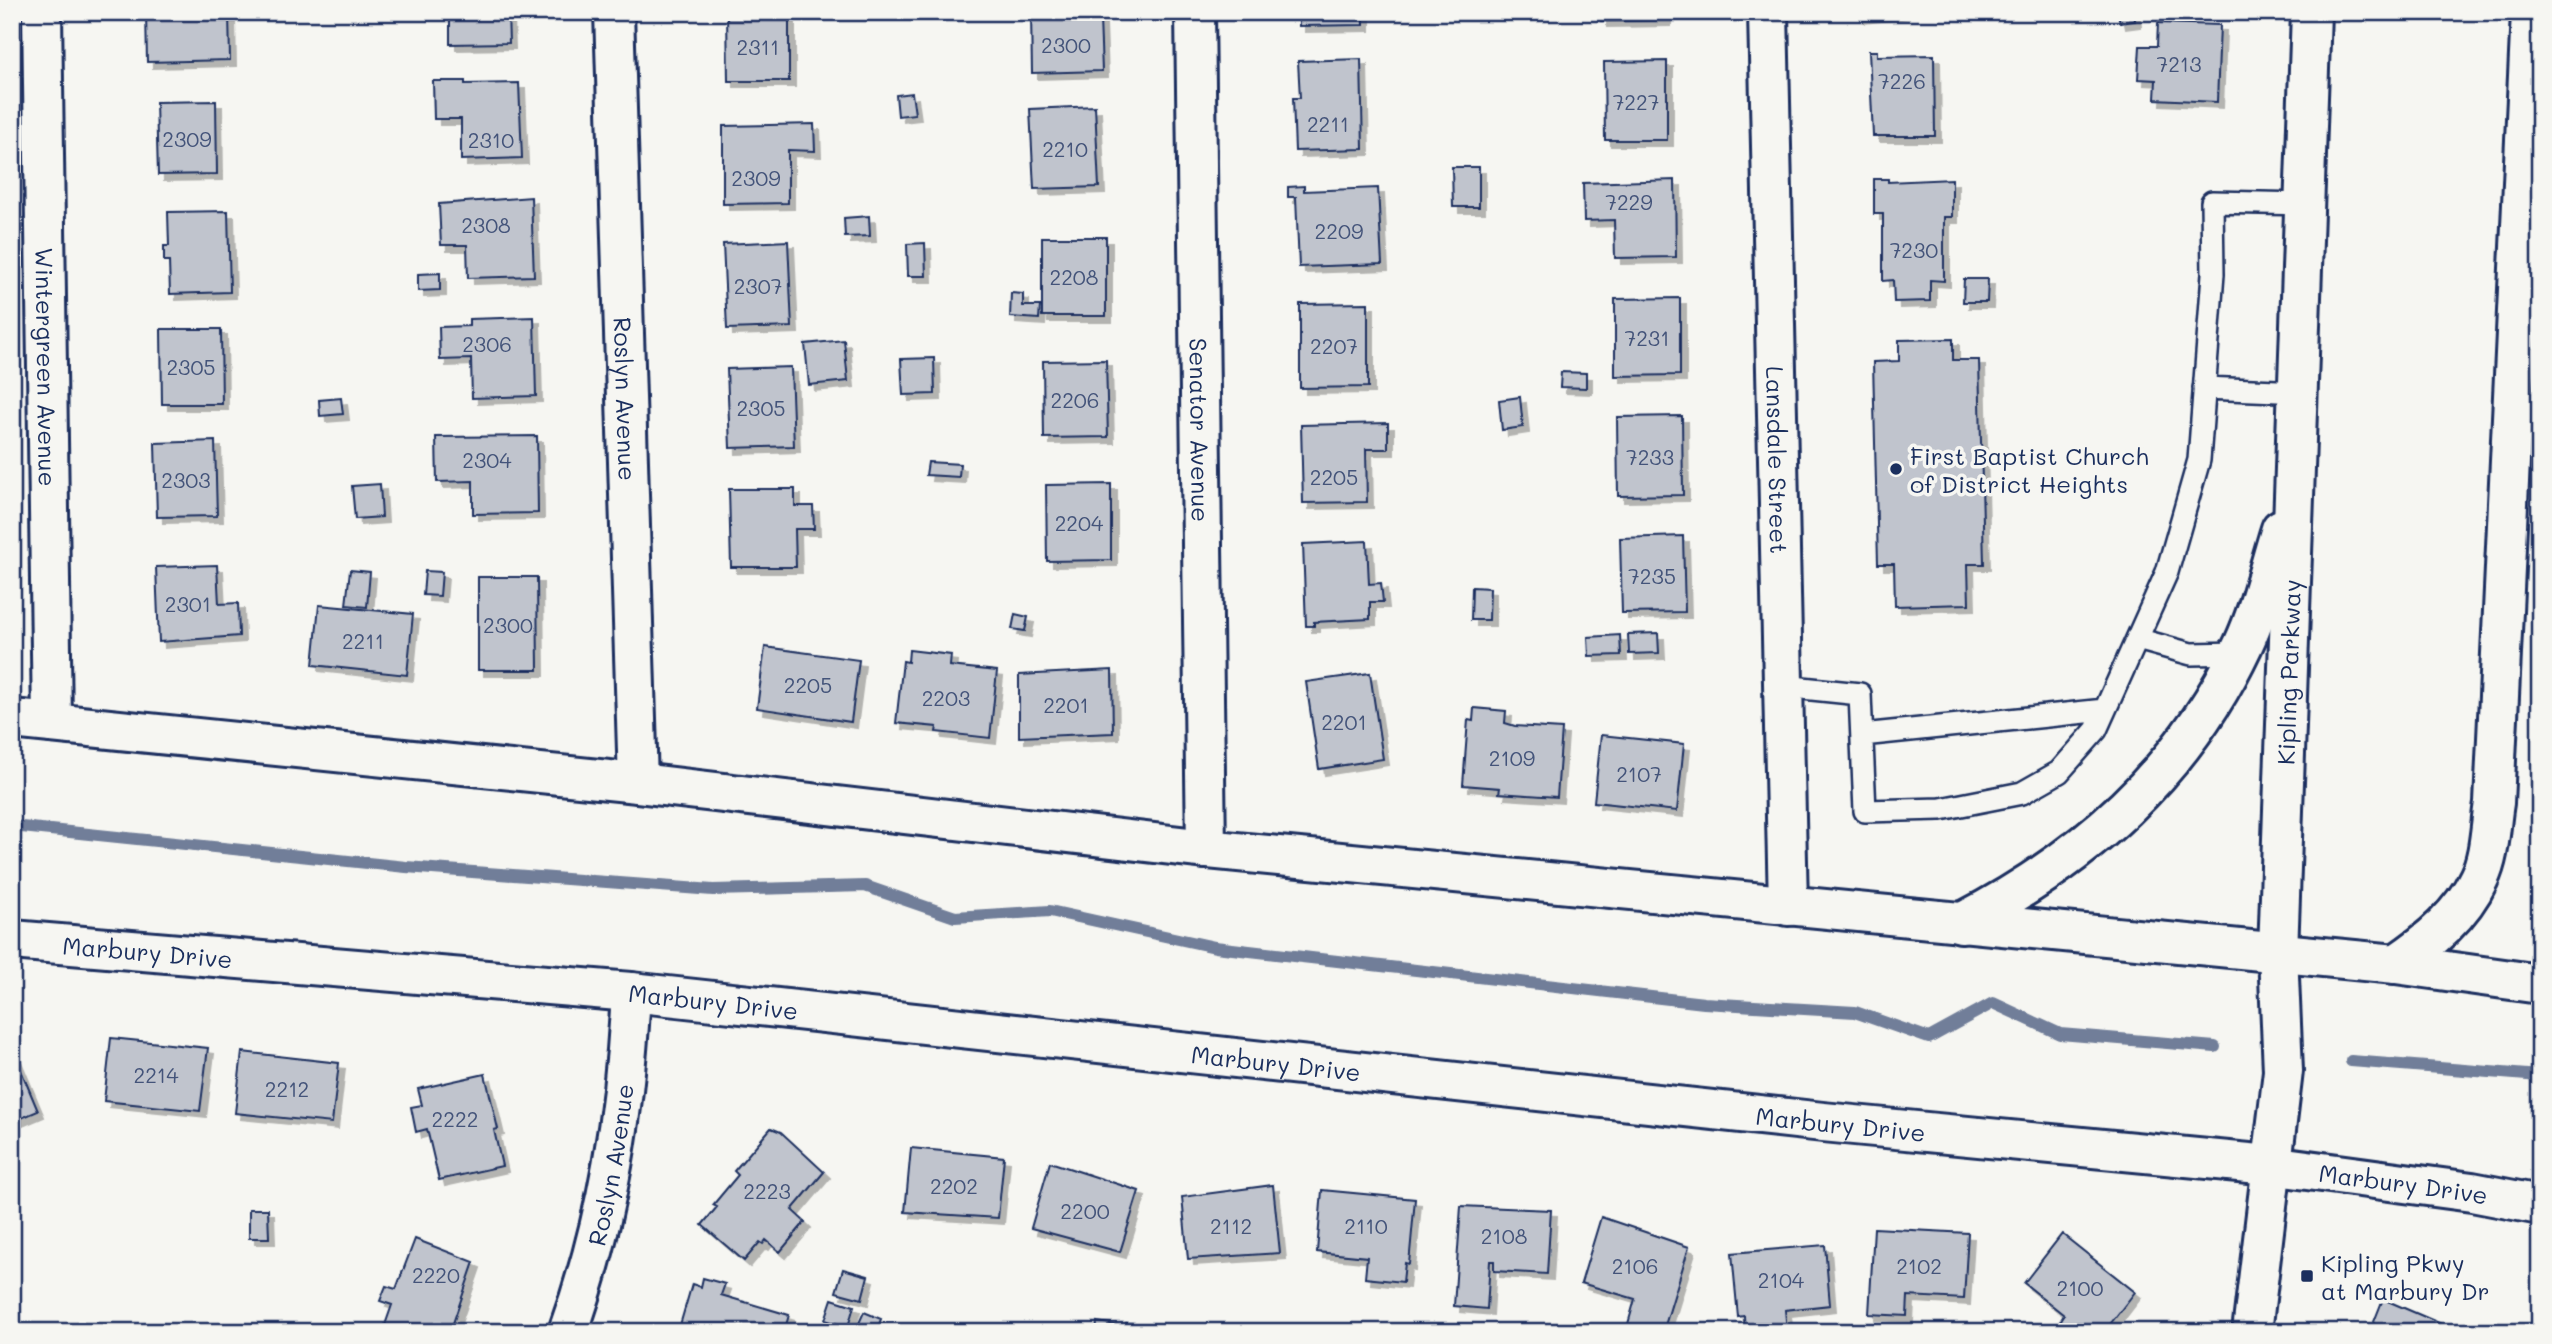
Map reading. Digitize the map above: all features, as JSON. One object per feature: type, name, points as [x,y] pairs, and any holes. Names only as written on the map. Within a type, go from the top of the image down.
[{"type":"street","name":"Wintergreen Avenue","points":[[42,12],[52,723]]},
{"type":"street","name":"Roslyn Avenue","points":[[614,12],[638,783]]},
{"type":"street","name":"Senator Avenue","points":[[1195,12],[1206,849]]},
{"type":"street","name":"Lansdale Street","points":[[1768,12],[1787,906]]},
{"type":"street","name":"Kipling Parkway","points":[[2252,1332],[2284,1051],[2278,953],[2300,392],[2311,12]]},
{"type":"street","points":[[2396,964],[2452,919],[2480,878],[2487,853],[2494,803],[2530,12]]},
{"type":"street","points":[[2517,321],[2540,413]]},
{"type":"street","points":[[1961,923],[2020,892],[2070,859],[2116,819],[2188,739],[2239,653],[2295,487]]},
{"type":"street","points":[[12,719],[638,783],[1206,849],[2396,964],[2540,984]]},
{"type":"street","name":"Marbury Drive","points":[[12,940],[631,992],[1810,1121],[2270,1165],[2472,1192],[2540,1205]]},
{"type":"street","name":"Roslyn Avenue","points":[[568,1332],[595,1247],[619,1138],[631,992]]},
{"type":"lane","points":[[1783,686],[1860,694],[1865,811],[1941,809],[2022,793],[2059,772],[2096,730],[2137,639],[2167,572],[2199,460],[2213,274],[2212,202],[2306,204]]},
{"type":"lane","points":[[2204,388],[2300,392]]},
{"type":"lane","points":[[2137,639],[2191,654],[2239,653]]},
{"type":"lane","points":[[1862,735],[2105,710]]},
{"type":"building","points":[[146,12],[229,12],[230,60],[147,62]]},
{"type":"building","points":[[450,12],[508,12],[509,43],[450,44]]},
{"type":"building","points":[[727,12],[789,12],[789,81],[728,81]]},
{"type":"building","points":[[1031,12],[1095,12],[1095,18],[1100,18],[1102,71],[1032,73]]},
{"type":"building","points":[[1299,12],[1364,12],[1364,25],[1299,26]]},
{"type":"building","points":[[1601,12],[1665,12],[1665,20],[1601,21]]},
{"type":"building","points":[[1858,12],[1904,12],[1858,17]]},
{"type":"building","points":[[2134,12],[2135,21],[2120,23],[2118,13]]},
{"type":"building","points":[[2158,23],[2220,25],[2217,102],[2155,99],[2156,80],[2138,79],[2140,46],[2157,46]]},
{"type":"building","points":[[1869,51],[1877,51],[1877,56],[1934,55],[1935,136],[1873,136]]},
{"type":"building","points":[[1361,59],[1363,149],[1295,151],[1293,98],[1300,98],[1298,61]]},
{"type":"building","points":[[1667,61],[1667,140],[1605,140],[1604,62]]},
{"type":"building","points":[[433,81],[465,81],[465,84],[519,83],[522,158],[461,160],[461,119],[434,119]]},
{"type":"building","points":[[912,93],[915,114],[898,116],[896,95]]},
{"type":"building","points":[[216,101],[217,174],[158,175],[156,102]]},
{"type":"building","points":[[1095,106],[1099,187],[1034,189],[1030,109]]},
{"type":"building","points":[[814,124],[815,151],[788,150],[788,203],[723,204],[723,126]]},
{"type":"building","points":[[1452,167],[1479,167],[1479,207],[1453,207]]},
{"type":"building","points":[[1874,179],[1888,179],[1888,182],[1952,179],[1952,217],[1944,217],[1944,281],[1930,280],[1930,301],[1894,302],[1893,280],[1883,281],[1883,214],[1874,214]]},
{"type":"building","points":[[1675,180],[1676,257],[1615,258],[1614,220],[1584,221],[1583,183]]},
{"type":"building","points":[[1304,186],[1304,191],[1378,188],[1382,264],[1299,267],[1296,197],[1288,197],[1288,187]]},
{"type":"building","points":[[531,197],[534,276],[468,278],[467,245],[441,245],[439,204]]},
{"type":"building","points":[[228,211],[230,292],[170,294],[169,261],[164,261],[164,246],[169,246],[168,212]]},
{"type":"building","points":[[869,216],[870,236],[845,237],[844,218]]},
{"type":"building","points":[[1042,237],[1106,237],[1106,316],[1042,316]]},
{"type":"building","points":[[788,241],[792,327],[727,329],[723,244]]},
{"type":"building","points":[[925,243],[926,276],[908,276],[907,244]]},
{"type":"building","points":[[440,273],[440,290],[418,291],[418,274]]},
{"type":"building","points":[[1964,279],[1988,279],[1987,302],[1963,302]]},
{"type":"building","points":[[1011,293],[1023,294],[1023,306],[1040,306],[1039,319],[1010,317]]},
{"type":"building","points":[[1680,298],[1680,375],[1615,376],[1615,299]]},
{"type":"building","points":[[1368,303],[1368,387],[1300,388],[1300,304]]},
{"type":"building","points":[[534,317],[536,396],[472,398],[471,359],[440,360],[439,327],[469,326],[469,319]]},
{"type":"building","points":[[161,329],[221,329],[222,404],[162,404]]},
{"type":"building","points":[[1953,339],[1953,360],[1979,360],[1984,564],[1968,564],[1969,604],[1895,606],[1894,564],[1878,564],[1873,362],[1899,361],[1899,340]]},
{"type":"building","points":[[844,340],[848,381],[809,385],[805,344]]},
{"type":"building","points":[[934,358],[935,394],[903,395],[901,359]]},
{"type":"building","points":[[1106,360],[1108,437],[1044,438],[1043,361]]},
{"type":"building","points":[[791,367],[794,446],[730,448],[727,369]]},
{"type":"building","points":[[1561,372],[1586,373],[1586,388],[1560,387]]},
{"type":"building","points":[[1520,397],[1523,427],[1502,430],[1499,400]]},
{"type":"building","points":[[341,398],[343,414],[320,416],[319,400]]},
{"type":"building","points":[[1682,416],[1683,495],[1618,496],[1617,417]]},
{"type":"building","points":[[1388,423],[1388,449],[1366,449],[1367,502],[1303,503],[1301,425]]},
{"type":"building","points":[[537,436],[538,513],[473,514],[473,481],[437,482],[436,437]]},
{"type":"building","points":[[215,441],[217,516],[157,517],[155,443]]},
{"type":"building","points":[[928,462],[960,464],[959,477],[926,475]]},
{"type":"building","points":[[380,484],[382,517],[355,519],[352,486]]},
{"type":"building","points":[[1111,484],[1111,560],[1047,561],[1046,485]]},
{"type":"building","points":[[729,489],[795,489],[795,506],[813,506],[814,529],[795,529],[796,567],[731,567]]},
{"type":"building","points":[[1683,536],[1685,612],[1622,613],[1620,538]]},
{"type":"building","points":[[1367,541],[1369,584],[1381,583],[1383,602],[1370,602],[1370,619],[1314,622],[1314,626],[1306,626],[1303,544]]},
{"type":"building","points":[[217,565],[219,604],[238,603],[239,636],[159,642],[156,567]]},
{"type":"building","points":[[350,570],[370,572],[367,607],[346,605]]},
{"type":"building","points":[[425,571],[442,572],[440,596],[423,595]]},
{"type":"building","points":[[478,577],[537,577],[538,670],[478,670]]},
{"type":"building","points":[[1472,587],[1490,588],[1489,620],[1471,620]]},
{"type":"building","points":[[319,605],[413,614],[407,675],[313,665]]},
{"type":"building","points":[[1015,614],[1028,617],[1025,631],[1012,629]]},
{"type":"building","points":[[1658,633],[1659,653],[1629,654],[1628,634]]},
{"type":"building","points":[[1620,635],[1621,655],[1589,656],[1588,637]]},
{"type":"building","points":[[765,647],[859,660],[851,722],[757,708]]},
{"type":"building","points":[[909,650],[951,655],[950,666],[997,671],[990,738],[936,732],[937,727],[896,723],[903,661],[908,662]]},
{"type":"building","points":[[1112,670],[1113,733],[1019,737],[1019,675]]},
{"type":"building","points":[[1370,673],[1383,759],[1319,769],[1306,682]]},
{"type":"building","points":[[1474,708],[1506,711],[1505,723],[1515,726],[1562,729],[1557,797],[1499,793],[1500,788],[1463,785],[1468,720],[1473,721]]},
{"type":"building","points":[[1601,735],[1684,744],[1677,811],[1594,802]]},
{"type":"building","points":[[111,1038],[208,1048],[200,1111],[104,1101]]},
{"type":"building","points":[[242,1052],[339,1063],[332,1123],[235,1113]]},
{"type":"building","points":[[15,1056],[38,1111],[12,1122],[12,1057]]},
{"type":"building","points":[[485,1074],[498,1129],[494,1130],[502,1166],[439,1180],[427,1129],[416,1132],[411,1107],[422,1105],[418,1089]]},
{"type":"building","points":[[771,1128],[781,1132],[824,1172],[792,1210],[805,1222],[780,1252],[766,1240],[763,1244],[760,1242],[744,1261],[702,1225],[717,1207],[713,1205],[738,1175],[734,1171]]},
{"type":"building","points":[[911,1148],[1004,1157],[998,1218],[905,1212]]},
{"type":"building","points":[[1050,1162],[1139,1191],[1120,1252],[1031,1228]]},
{"type":"building","points":[[1273,1185],[1280,1253],[1188,1259],[1182,1197]]},
{"type":"building","points":[[1322,1190],[1415,1199],[1409,1264],[1405,1263],[1403,1282],[1365,1278],[1367,1257],[1317,1252]]},
{"type":"building","points":[[1461,1206],[1551,1210],[1547,1274],[1494,1271],[1494,1261],[1490,1261],[1487,1309],[1454,1306]]},
{"type":"building","points":[[249,1209],[268,1209],[269,1238],[249,1238]]},
{"type":"building","points":[[1601,1217],[1689,1247],[1663,1332],[1628,1324],[1635,1299],[1581,1283]]},
{"type":"building","points":[[1874,1228],[1968,1233],[1964,1299],[1908,1296],[1907,1316],[1869,1314]]},
{"type":"building","points":[[2062,1234],[2135,1292],[2104,1332],[2088,1332],[2083,1328],[2080,1332],[2070,1332],[2059,1323],[2064,1315],[2024,1283]]},
{"type":"building","points":[[415,1239],[474,1262],[450,1332],[393,1332],[384,1328],[392,1305],[380,1301],[386,1286],[396,1289]]},
{"type":"building","points":[[1825,1245],[1830,1305],[1785,1310],[1787,1331],[1745,1332],[1744,1316],[1738,1317],[1732,1253]]},
{"type":"building","points":[[843,1269],[868,1276],[862,1299],[836,1292]]},
{"type":"building","points":[[703,1278],[725,1284],[721,1295],[789,1315],[784,1332],[678,1332],[692,1284],[701,1287]]},
{"type":"building","points":[[832,1299],[854,1306],[848,1327],[825,1320]]},
{"type":"building","points":[[2383,1299],[2460,1332],[2370,1332]]},
{"type":"building","points":[[864,1312],[881,1319],[876,1332],[855,1332]]},
{"type":"building","points":[[1097,1322],[1118,1325],[1117,1332],[1096,1332]]},
{"type":"building","points":[[1126,1323],[1143,1324],[1142,1332],[1125,1332]]},
{"type":"waterway","points":[[12,826],[406,867],[713,890],[865,886],[955,917],[1050,911],[1215,947],[1704,1003],[1855,1012],[1929,1038],[1993,1003],[2060,1034],[2215,1047]]},
{"type":"waterway","points":[[2351,1061],[2540,1076]]},
{"type":"place","name":"First Baptist Church of District Heights","points":[[1896,469]]},
{"type":"place","name":"Kipling Pkwy at Marbury Dr","points":[[2307,1276]]}]
